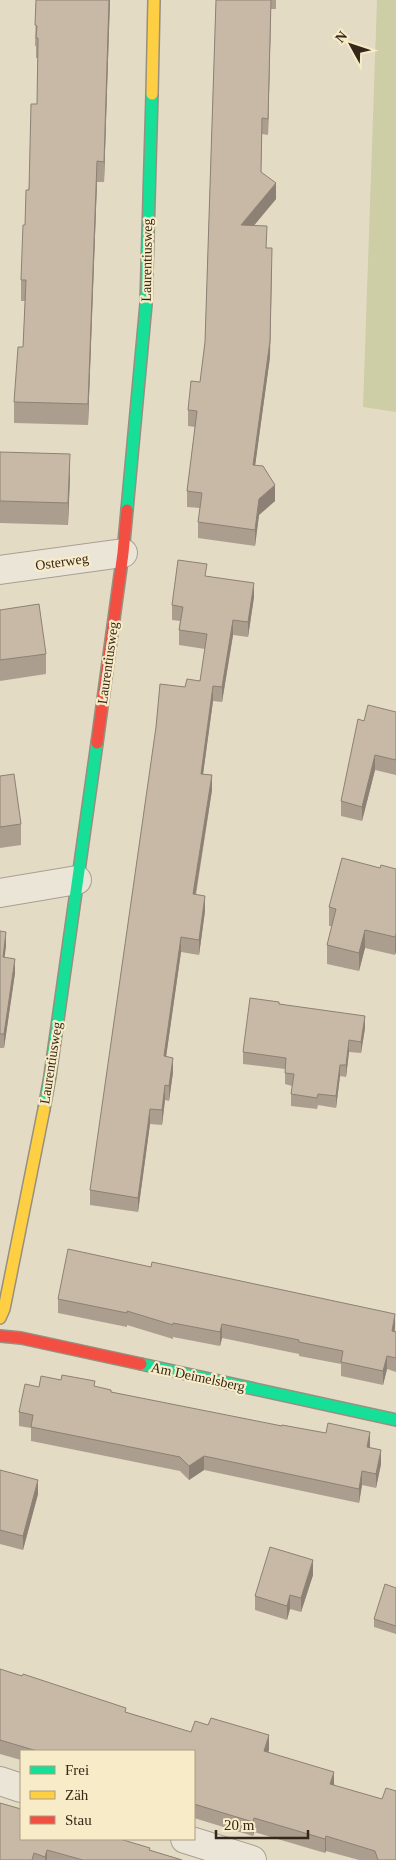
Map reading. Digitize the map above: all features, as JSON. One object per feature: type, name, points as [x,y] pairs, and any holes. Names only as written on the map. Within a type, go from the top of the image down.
[{"type":"street","name":"Laurentiusweg","points":[[0,1318],[4,1309],[50,1076],[124,553],[146,304],[154,0]]},
{"type":"street","name":"Osterweg","points":[[0,570],[124,553]]},
{"type":"street","points":[[0,893],[77,880]]},
{"type":"street","name":"Am Deimelsberg","points":[[0,1336],[21,1338],[396,1420]]},
{"type":"street","points":[[0,1781],[20,1788]]},
{"type":"street","points":[[188,1840],[244,1859]]},
{"type":"green space","points":[[377,0],[396,0],[396,412],[363,407]]},
{"type":"building","points":[[36,0],[109,0],[104,162],[97,161],[88,404],[14,402],[18,347],[23,347],[26,280],[21,280],[26,190],[29,190],[31,104],[37,104],[38,38],[36,38],[37,26],[35,25]]},
{"type":"building","points":[[216,0],[271,0],[268,119],[262,118],[261,172],[276,183],[241,225],[267,226],[266,248],[272,248],[270,341],[253,465],[263,466],[275,485],[259,499],[255,530],[198,522],[202,493],[187,491],[197,411],[188,410],[191,381],[200,382],[205,342]]},
{"type":"building","points":[[0,452],[70,454],[68,503],[0,501]]},
{"type":"building","points":[[178,560],[207,564],[205,576],[254,583],[248,622],[233,620],[222,687],[213,686],[201,774],[212,775],[193,894],[205,896],[199,940],[181,937],[164,1056],[173,1058],[169,1086],[165,1085],[162,1110],[150,1109],[138,1198],[90,1190],[156,727],[160,684],[185,687],[187,679],[200,681],[207,634],[179,630],[183,607],[172,605]]},
{"type":"building","points":[[39,604],[46,654],[0,660],[0,610]]},
{"type":"building","points":[[368,705],[396,712],[396,760],[375,755],[362,807],[341,801],[358,719],[364,721]]},
{"type":"building","points":[[14,774],[21,824],[0,827],[0,776]]},
{"type":"building","points":[[342,858],[380,868],[381,865],[396,869],[395,937],[365,930],[359,953],[327,945],[336,909],[329,907]]},
{"type":"building","points":[[0,931],[6,932],[3,957],[15,959],[4,1034],[0,1034]]},
{"type":"building","points":[[250,998],[365,1016],[361,1042],[349,1040],[346,1065],[340,1065],[336,1096],[318,1094],[317,1098],[291,1094],[294,1074],[285,1073],[286,1058],[243,1052]]},
{"type":"building","points":[[68,1249],[151,1267],[152,1262],[395,1314],[392,1331],[396,1332],[396,1358],[387,1356],[383,1371],[341,1362],[343,1351],[299,1342],[299,1340],[222,1324],[220,1332],[173,1323],[173,1325],[127,1311],[127,1313],[58,1299]]},
{"type":"building","points":[[62,1375],[95,1381],[94,1386],[111,1390],[111,1392],[282,1426],[326,1433],[328,1423],[370,1432],[367,1447],[381,1450],[376,1474],[362,1471],[359,1489],[204,1456],[189,1466],[180,1457],[31,1427],[33,1415],[19,1412],[25,1384],[39,1387],[41,1376],[61,1380]]},
{"type":"building","points":[[0,1470],[38,1480],[23,1536],[0,1530]]},
{"type":"building","points":[[270,1547],[313,1560],[301,1598],[290,1595],[287,1606],[255,1596]]},
{"type":"building","points":[[385,1584],[396,1588],[396,1626],[374,1619]]},
{"type":"building","points":[[0,1669],[22,1676],[23,1674],[126,1708],[125,1712],[191,1732],[195,1721],[208,1725],[211,1718],[269,1735],[264,1751],[334,1772],[330,1784],[382,1799],[386,1788],[396,1791],[396,1860],[378,1860],[375,1851],[326,1836],[325,1839],[254,1818],[253,1822],[195,1804],[195,1750],[34,1750],[0,1740]]},
{"type":"building","points":[[0,1803],[20,1809],[20,1840],[123,1840],[182,1860],[83,1860],[47,1850],[45,1857],[34,1853],[32,1860],[0,1860]]},
{"type":"traffic: fast","points":[[127,510],[146,304],[152,94]]},
{"type":"traffic: fast","points":[[44,1109],[97,743]]},
{"type":"traffic: fast","points":[[141,1364],[396,1420]]},
{"type":"traffic: slow","points":[[152,94],[154,0]]},
{"type":"traffic: slow","points":[[0,1318],[4,1309],[44,1109]]},
{"type":"traffic: jam","points":[[97,743],[123,553],[127,510]]},
{"type":"traffic: jam","points":[[0,1336],[21,1338],[141,1364]]}]
